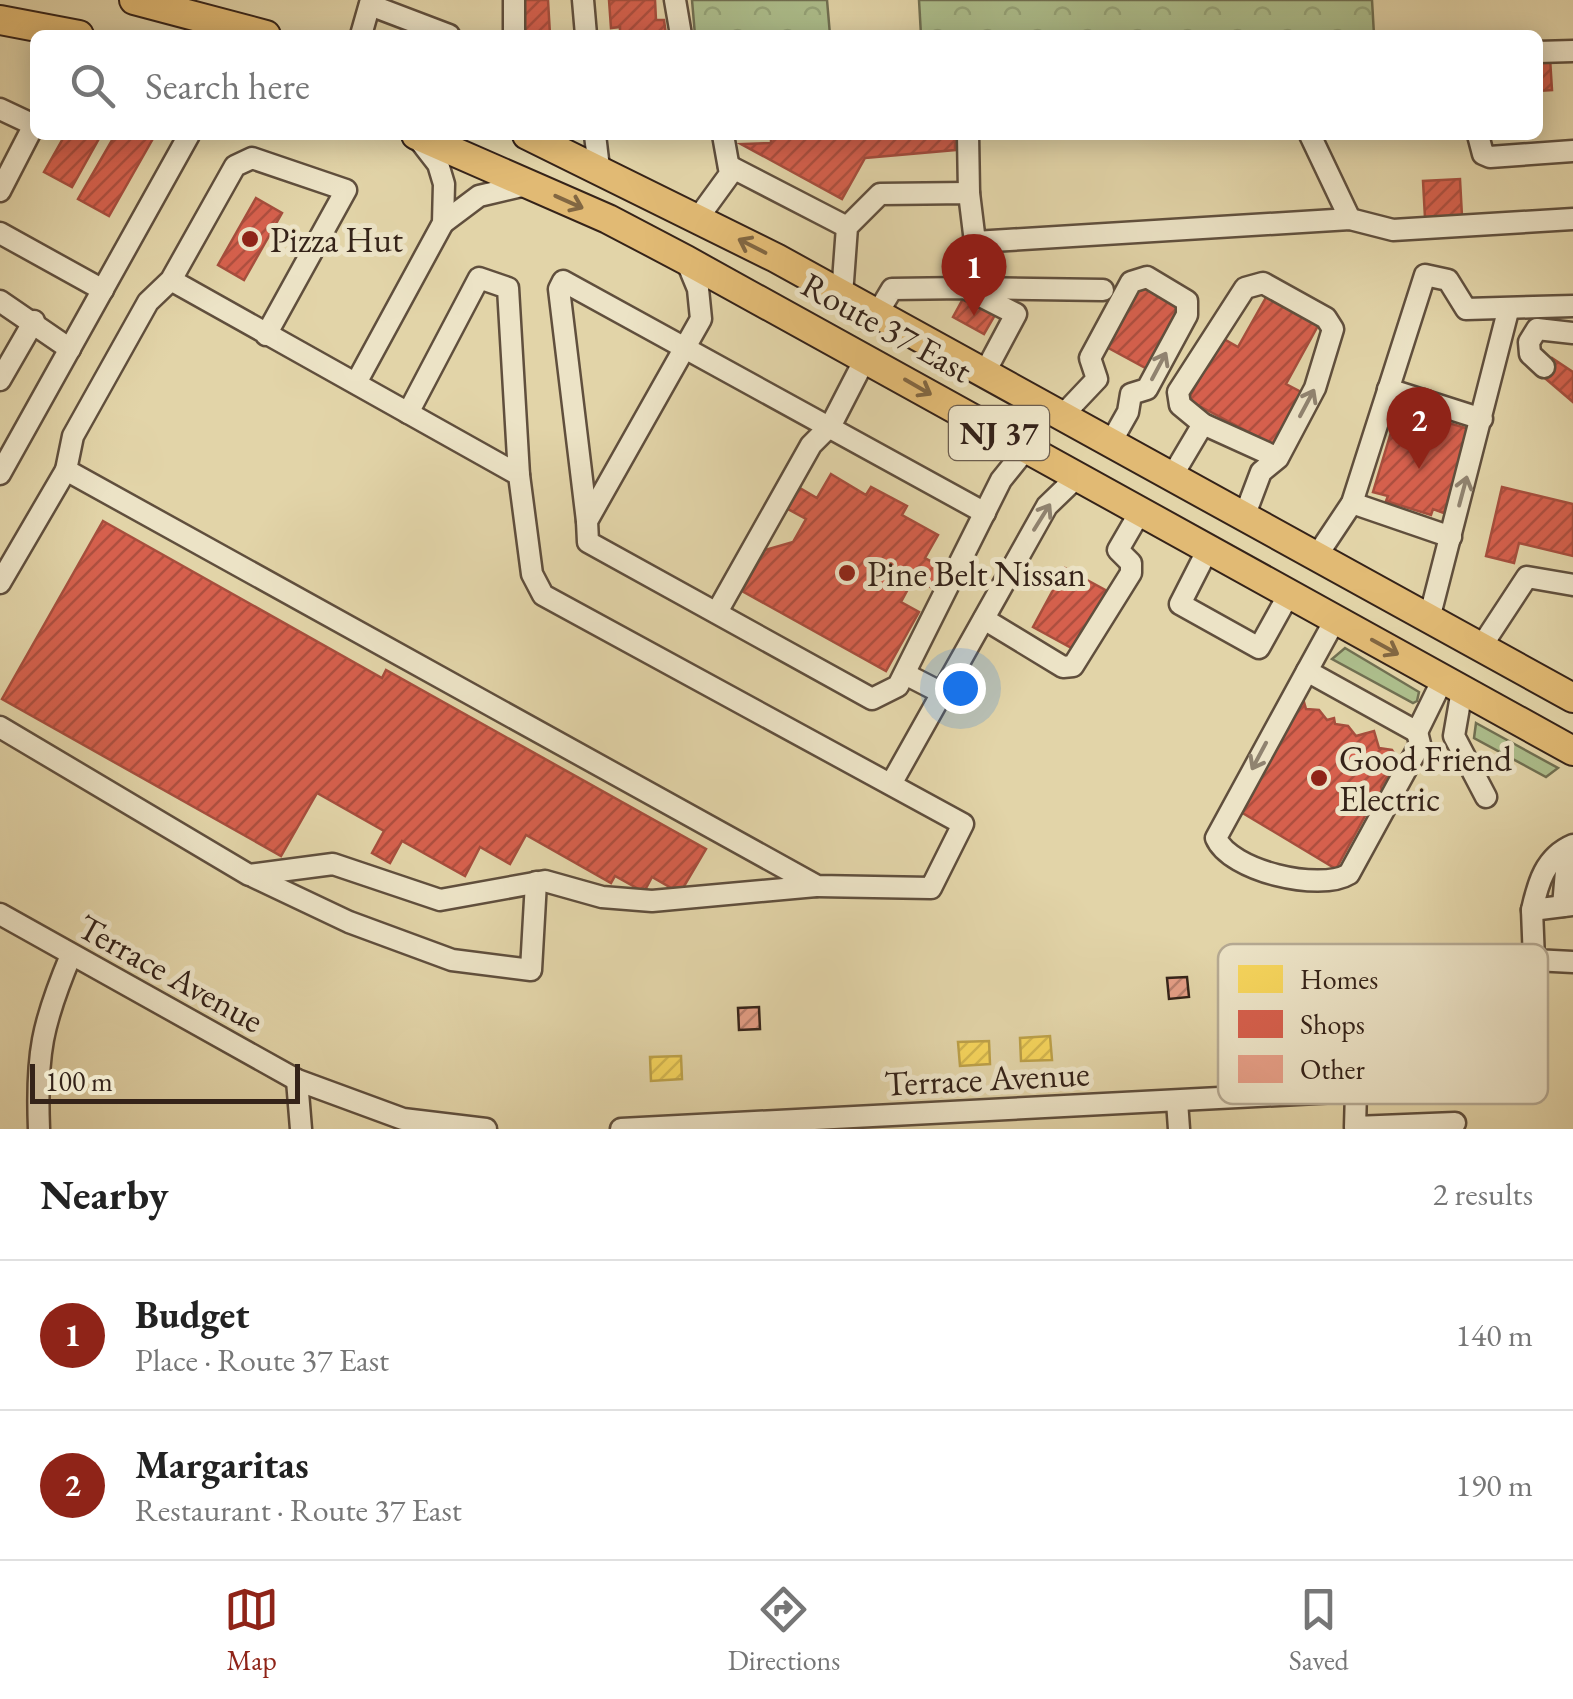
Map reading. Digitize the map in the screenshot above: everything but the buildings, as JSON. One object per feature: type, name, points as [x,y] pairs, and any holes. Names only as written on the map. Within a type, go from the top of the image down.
[{"type":"highway","points":[[134,0],[247,30]]},
{"type":"highway","points":[[0,20],[49,30]]},
{"type":"highway","name":"Route 37 East","points":[[428,140],[530,184],[686,260],[1573,751]]},
{"type":"highway","name":"Route 37 East","points":[[543,140],[842,295],[1573,698]]},
{"type":"street","points":[[514,0],[514,30]]},
{"type":"street","points":[[582,0],[585,30]]},
{"type":"street","points":[[675,0],[681,30]]},
{"type":"street","points":[[362,30],[370,2],[437,30]]},
{"type":"street","points":[[1543,52],[1573,50]]},
{"type":"street","points":[[0,110],[30,122]]},
{"type":"street","points":[[0,191],[30,132]]},
{"type":"street","points":[[0,474],[187,140]]},
{"type":"street","points":[[420,140],[438,164],[444,184],[443,223]]},
{"type":"street","points":[[595,140],[598,168]]},
{"type":"street","points":[[698,218],[730,174],[724,140]]},
{"type":"street","points":[[968,140],[975,242],[1350,219],[1393,230],[1573,219]]},
{"type":"street","points":[[1312,140],[1350,219]]},
{"type":"street","points":[[1479,140],[1483,154],[1490,157],[1573,151]]},
{"type":"street","points":[[0,583],[66,470],[73,436],[148,302],[170,280],[242,159],[252,158],[346,190],[266,335]]},
{"type":"street","points":[[729,166],[848,226]]},
{"type":"street","points":[[356,382],[443,223],[479,196],[530,184]]},
{"type":"street","points":[[842,295],[848,226],[880,194],[969,192]]},
{"type":"street","points":[[0,233],[103,290]]},
{"type":"street","points":[[587,521],[701,319],[698,289],[686,260]]},
{"type":"street","points":[[1316,557],[1352,503],[1425,275],[1448,280],[1466,308],[1508,311],[1573,306]]},
{"type":"street","points":[[1147,277],[1188,300],[1188,314],[1148,390],[1131,394],[1097,379],[1090,358],[1132,282],[1147,277]]},
{"type":"street","points":[[249,875],[332,864],[440,900],[545,881],[602,896],[652,901],[817,886],[930,888],[963,824],[542,595],[532,574],[519,475],[508,288],[479,278],[408,413]]},
{"type":"street","points":[[170,280],[519,475]]},
{"type":"street","points":[[985,513],[686,346],[563,282],[559,289],[588,542],[872,699],[898,686],[905,674],[985,513],[1001,480],[1026,449]]},
{"type":"street","points":[[1244,518],[1261,472],[1278,458],[1315,388],[1333,329],[1326,318],[1263,283],[1246,288],[1178,392],[1180,405],[1203,424],[1278,458]]},
{"type":"street","points":[[965,288],[1016,314]]},
{"type":"street","points":[[877,314],[892,290],[1103,290]]},
{"type":"street","points":[[984,374],[1028,290]]},
{"type":"street","points":[[0,302],[34,321],[70,349]]},
{"type":"street","points":[[1430,619],[1508,311]]},
{"type":"street","points":[[0,380],[34,321]]},
{"type":"street","points":[[1544,367],[1530,354],[1529,342],[1538,329],[1573,333]]},
{"type":"street","points":[[716,612],[811,445],[830,425],[866,357]]},
{"type":"street","points":[[1061,417],[1097,379]]},
{"type":"street","points":[[1388,389],[1482,419]]},
{"type":"street","points":[[1110,444],[1128,412],[1131,394]]},
{"type":"street","points":[[1171,478],[1203,424]]},
{"type":"street","points":[[66,470],[817,886]]},
{"type":"street","points":[[891,784],[1048,506],[1077,477]]},
{"type":"street","points":[[1352,503],[1451,537]]},
{"type":"street","points":[[984,619],[1063,667],[1073,666],[1132,573],[1131,563],[1118,550],[1140,512]]},
{"type":"street","points":[[1208,550],[1180,604],[1259,648],[1290,594]]},
{"type":"street","points":[[1481,647],[1527,577],[1573,586]]},
{"type":"street","points":[[1307,671],[1416,732],[1420,744],[1349,874],[1329,880],[1249,869],[1216,838],[1307,671],[1335,620]]},
{"type":"street","points":[[905,674],[942,693]]},
{"type":"street","points":[[1416,732],[1452,684]]},
{"type":"street","points":[[1452,684],[1454,736],[1486,798]]},
{"type":"street","points":[[0,727],[249,875],[350,922],[452,960],[531,970],[536,882]]},
{"type":"street","points":[[1532,910],[1568,906],[1570,847]]},
{"type":"street","points":[[1533,944],[1532,910],[1540,876],[1570,847]]},
{"type":"street","name":"Terrace Avenue","points":[[0,914],[297,1080],[403,1118],[486,1129]]},
{"type":"street","points":[[39,1129],[36,1060],[47,1011],[71,955]]},
{"type":"street","points":[[1548,961],[1573,962]]},
{"type":"street","points":[[297,1080],[300,1129]]},
{"type":"street","name":"Terrace Avenue","points":[[621,1129],[1218,1099]]},
{"type":"street","points":[[1177,1102],[1178,1129]]},
{"type":"street","name":"Terrace Avenue","points":[[1356,1104],[1355,1127],[1456,1123]]},
{"type":"green space","points":[[692,0],[827,0],[830,30],[695,30]]},
{"type":"green space","points":[[919,0],[1372,0],[1374,30],[921,30]]},
{"type":"green space","points":[[1345,648],[1419,692],[1417,701],[1413,703],[1332,659]]},
{"type":"green space","points":[[1476,723],[1558,768],[1546,777],[1474,738]]},
{"type":"place","name":"Pizza Hut","points":[[250,239]]},
{"type":"place","name":"Budget","points":[[974,316]]},
{"type":"place","name":"Margaritas","points":[[1419,469]]},
{"type":"place","name":"Pine Belt Nissan","points":[[847,573]]},
{"type":"place","name":"Good Friend Electric","points":[[1319,778]]}]
